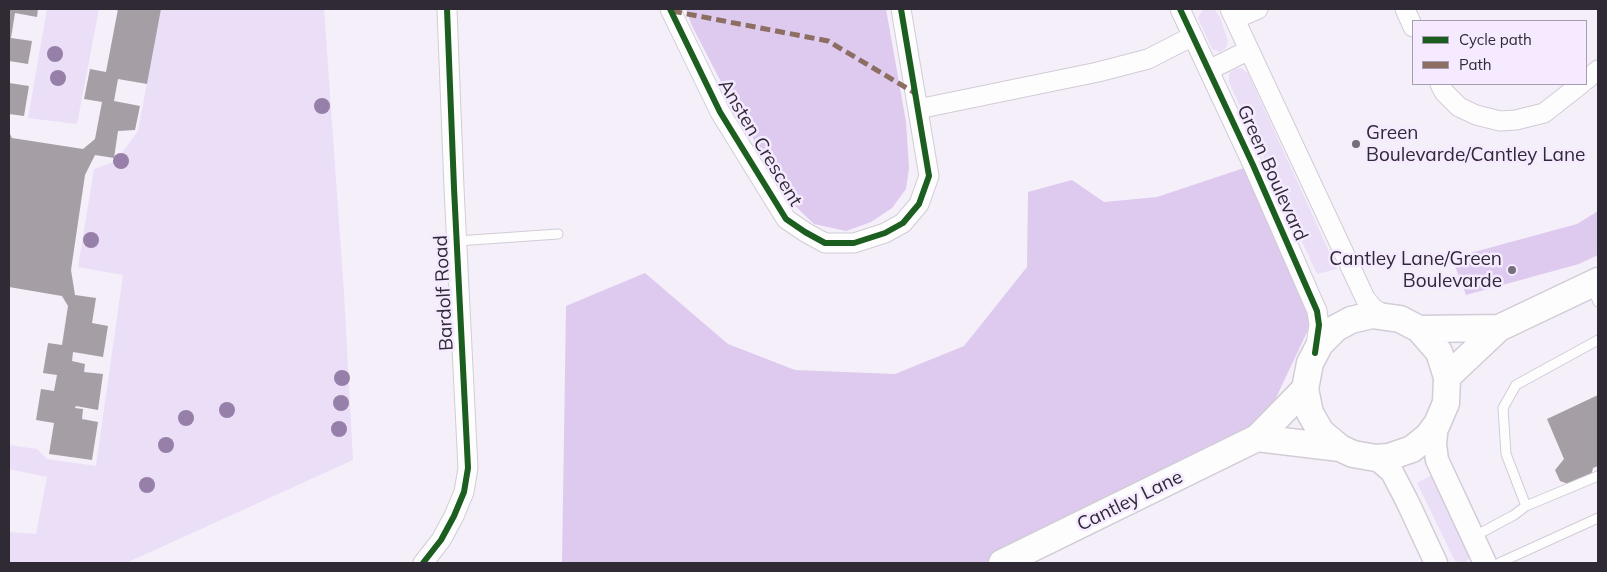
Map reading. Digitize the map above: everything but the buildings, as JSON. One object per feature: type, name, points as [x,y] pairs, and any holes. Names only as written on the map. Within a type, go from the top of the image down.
[{"type":"main road","points":[[1419,329],[1498,328],[1596,290]]},
{"type":"main road","points":[[1372,315],[1387,317],[1400,319],[1419,329],[1439,352],[1448,376],[1446,403],[1437,424],[1428,436],[1412,448],[1389,457],[1376,458],[1353,454],[1340,448],[1321,432],[1310,413],[1305,389],[1314,353],[1336,328],[1351,320],[1372,315]]},
{"type":"main road","points":[[1448,376],[1498,328]]},
{"type":"main road","name":"Cantley Lane","points":[[1002,563],[1256,438],[1305,389]]},
{"type":"main road","points":[[1256,438],[1340,448]]},
{"type":"street","name":"Bardolf Road","points":[[423,563],[441,540],[454,516],[464,492],[468,468],[448,9]]},
{"type":"street","name":"Ansten Crescent","points":[[670,9],[720,112],[786,219],[825,243],[854,243],[885,233],[904,223],[919,204],[929,176],[901,9]]},
{"type":"street","name":"Green Boulevard","points":[[1180,9],[1253,165],[1317,311],[1319,325],[1314,353]]},
{"type":"street","points":[[1233,14],[1258,9]]},
{"type":"street","points":[[1404,9],[1412,25]]},
{"type":"street","name":"Green Boulevard","points":[[1233,14],[1365,298],[1373,308],[1387,317]]},
{"type":"street","points":[[918,109],[1098,72],[1148,59],[1193,36]]},
{"type":"street","points":[[1209,70],[1249,50]]},
{"type":"street","points":[[1587,79],[1598,70]]},
{"type":"street","points":[[1440,85],[1444,92],[1459,107],[1476,115],[1500,121],[1516,120],[1544,113],[1580,85]]},
{"type":"street","points":[[1437,424],[1435,444],[1437,460],[1485,563]]},
{"type":"street","points":[[1376,458],[1392,472],[1436,563]]},
{"type":"lane","points":[[457,241],[558,234]]},
{"type":"lane","points":[[1526,506],[1506,454],[1503,408],[1516,385],[1598,340]]},
{"type":"lane","points":[[1472,537],[1514,515],[1526,506],[1598,476]]},
{"type":"lane","points":[[1499,563],[1598,518]]},
{"type":"shaded area","points":[[47,9],[99,9],[77,124],[28,118]]},
{"type":"shaded area","points":[[161,9],[324,9],[344,293],[353,460],[126,563],[9,563],[9,532],[36,534],[47,477],[9,469],[9,445],[37,449],[47,459],[96,466],[123,275],[78,267],[94,169],[116,161],[138,131]]},
{"type":"shaded area","points":[[686,9],[886,9],[906,122],[909,168],[906,189],[892,208],[871,222],[846,231],[814,224],[791,202],[733,105],[692,26]]},
{"type":"shaded area","points":[[1205,9],[1214,9],[1220,17],[1228,41],[1226,48],[1220,52],[1212,49],[1198,18]]},
{"type":"shaded area","points":[[1241,68],[1248,73],[1337,269],[1317,274],[1229,82],[1229,73]]},
{"type":"shaded area","points":[[1253,165],[1317,311],[1257,438],[994,563],[562,563],[566,306],[645,273],[728,344],[795,370],[895,374],[964,346],[1027,267],[1028,192],[1072,180],[1104,202],[1157,197]]},
{"type":"shaded area","points":[[1598,211],[1598,255],[1579,264],[1466,295],[1452,258],[1577,224]]},
{"type":"shaded area","points":[[1434,474],[1471,556],[1465,563],[1455,561],[1417,483]]},
{"type":"marked path","points":[[672,11],[828,41],[915,93]]},
{"type":"cycle path","points":[[423,563],[441,540],[454,516],[464,492],[468,468],[447,9]]},
{"type":"cycle path","points":[[670,9],[720,112],[786,219],[825,243],[854,243],[885,233],[903,223],[919,204],[929,176],[901,9]]},
{"type":"cycle path","points":[[1180,9],[1253,165],[1317,311],[1319,325],[1315,353]]},
{"type":"place","name":"Green Boulevarde/Cantley Lane","points":[[1356,144]]},
{"type":"place","name":"Cantley Lane/Green Boulevarde","points":[[1512,270]]}]
